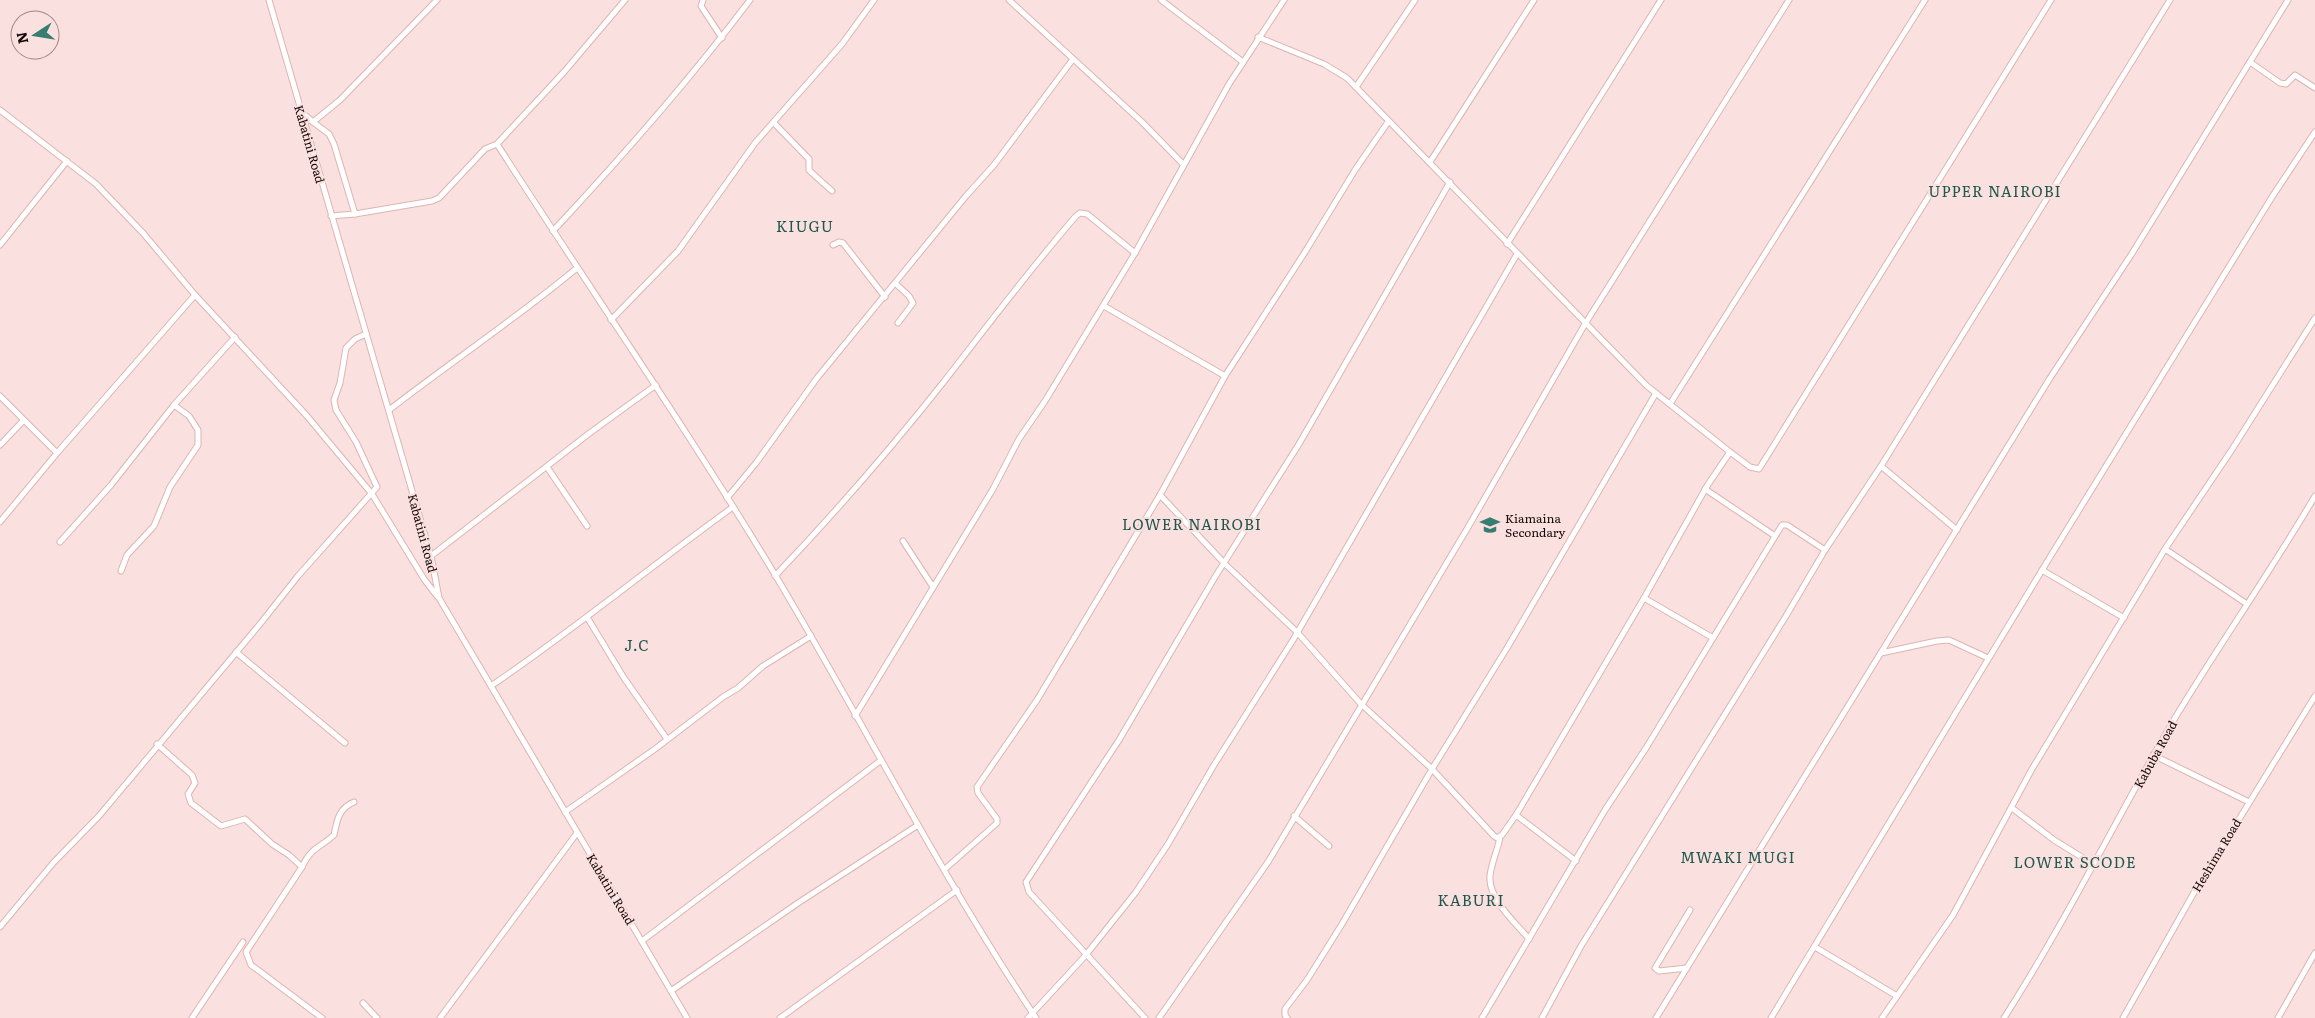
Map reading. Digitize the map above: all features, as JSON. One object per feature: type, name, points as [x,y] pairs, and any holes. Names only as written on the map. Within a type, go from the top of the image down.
[{"type":"street","name":"Kabatini Road","points":[[269,0],[330,216],[431,556],[439,598],[687,1018]]},
{"type":"street","points":[[312,122],[340,100],[437,0]]},
{"type":"street","points":[[330,216],[355,214],[438,198],[485,149],[497,144],[564,72],[625,0]]},
{"type":"street","points":[[702,0],[701,6],[722,38]]},
{"type":"street","points":[[553,231],[612,167],[722,38],[750,0]]},
{"type":"street","points":[[611,320],[678,251],[745,157],[842,44],[874,0]]},
{"type":"street","points":[[1009,0],[1142,122],[1183,164]]},
{"type":"street","points":[[1160,0],[1243,62]]},
{"type":"street","points":[[855,716],[992,489],[1019,439],[1104,306],[1183,164],[1243,62],[1284,0]]},
{"type":"street","points":[[1356,87],[1415,0]]},
{"type":"street","points":[[1430,162],[1534,0]]},
{"type":"street","points":[[1507,244],[1661,0]]},
{"type":"street","points":[[1159,1018],[1268,862],[1360,704],[1468,529],[1584,324],[1789,0]]},
{"type":"street","points":[[1670,404],[1925,0]]},
{"type":"street","points":[[1258,37],[1336,69],[1450,182],[1584,324],[1656,393],[1750,467],[1759,469],[2051,0]]},
{"type":"street","points":[[1542,1018],[1592,929],[1825,550],[1881,466],[2111,92],[2170,0]]},
{"type":"street","points":[[1656,1018],[2050,378],[2131,256],[2288,0]]},
{"type":"street","points":[[727,498],[756,463],[817,378],[966,196],[994,165],[1073,59]]},
{"type":"street","points":[[2250,62],[2280,83],[2286,84],[2295,75],[2315,88]]},
{"type":"street","points":[[299,109],[312,122],[323,128],[331,139],[355,214]]},
{"type":"street","points":[[0,110],[96,184],[143,233],[195,295],[307,416],[372,494],[424,579],[439,598]]},
{"type":"street","points":[[945,869],[997,823],[996,816],[976,789],[1018,729],[1160,495],[1225,376],[1306,252],[1355,170],[1388,122]]},
{"type":"street","points":[[774,123],[809,159],[809,170],[832,191]]},
{"type":"street","points":[[1771,1018],[2042,570],[2272,197],[2315,132]]},
{"type":"street","points":[[497,144],[576,268],[656,385],[733,507],[811,636],[918,825],[1035,1016]]},
{"type":"street","points":[[0,245],[67,161]]},
{"type":"street","points":[[1144,1018],[1085,956],[1069,933],[1029,892],[1026,882],[1119,740],[1157,672],[1299,444],[1450,182]]},
{"type":"street","points":[[775,576],[856,487],[941,385],[1033,266],[1076,216],[1080,213],[1087,214],[1135,253]]},
{"type":"street","points":[[833,246],[839,242],[843,243],[885,297]]},
{"type":"street","points":[[1028,1018],[1035,1016],[1085,956],[1136,892],[1168,844],[1214,765],[1297,632],[1517,254]]},
{"type":"street","points":[[389,410],[530,306],[576,268]]},
{"type":"street","points":[[895,283],[913,302],[898,323]]},
{"type":"street","points":[[0,522],[57,453],[195,295]]},
{"type":"street","points":[[1104,306],[1225,376]]},
{"type":"street","points":[[1882,1018],[1953,915],[2032,769],[2165,549],[2231,451],[2315,318]]},
{"type":"street","points":[[0,927],[54,862],[98,816],[298,576],[377,487],[356,442],[336,410],[334,400],[340,383],[346,348],[354,338],[366,334]]},
{"type":"street","points":[[60,542],[111,485],[174,405],[235,337]]},
{"type":"street","points":[[431,556],[547,468],[591,432],[656,385]]},
{"type":"street","points":[[1287,1018],[1285,1009],[1307,980],[1342,924],[1432,769],[1484,687],[1656,393]]},
{"type":"street","points":[[0,396],[57,453]]},
{"type":"street","points":[[121,570],[127,555],[154,526],[170,487],[198,445],[198,430],[189,416],[174,405]]},
{"type":"street","points":[[0,445],[23,421]]},
{"type":"street","points":[[1529,939],[1502,906],[1491,887],[1490,875],[1500,837],[1516,815],[1644,598],[1705,489],[1730,452]]},
{"type":"street","points":[[1881,466],[1956,530]]},
{"type":"street","points":[[547,468],[587,526]]},
{"type":"street","points":[[1705,489],[1775,536]]},
{"type":"street","points":[[1160,495],[1225,564],[1297,632],[1360,704],[1432,769],[1494,836],[1500,837]]},
{"type":"street","name":"Kabuba Road","points":[[2004,1018],[2043,957],[2153,756],[2315,496]]},
{"type":"street","points":[[490,686],[587,617],[630,582],[733,507]]},
{"type":"street","points":[[1482,1018],[1605,810],[1782,525],[1787,525],[1825,550]]},
{"type":"street","points":[[903,541],[933,587]]},
{"type":"street","points":[[2165,549],[2247,604]]},
{"type":"street","points":[[2042,570],[2124,618]]},
{"type":"street","points":[[1644,598],[1713,638]]},
{"type":"street","points":[[587,617],[624,678],[667,739]]},
{"type":"street","points":[[565,812],[738,688],[763,666],[811,636]]},
{"type":"street","points":[[1881,653],[1949,640],[1988,658]]},
{"type":"street","points":[[236,652],[345,743]]},
{"type":"street","name":"Heshima Road","points":[[2123,1018],[2196,889],[2315,696]]},
{"type":"street","points":[[157,744],[192,774],[195,782],[188,794],[191,803],[221,826],[228,825],[240,818],[251,822],[272,844],[289,855],[302,867]]},
{"type":"street","points":[[2153,756],[2249,802]]},
{"type":"street","points":[[642,941],[880,760]]},
{"type":"street","points":[[322,1018],[251,966],[246,952],[308,855],[316,847],[334,836],[340,813],[344,806],[354,802]]},
{"type":"street","points":[[2012,808],[2054,840],[2093,864]]},
{"type":"street","points":[[1516,815],[1576,861]]},
{"type":"street","points":[[1294,816],[1329,846]]},
{"type":"street","points":[[671,991],[798,903],[918,825]]},
{"type":"street","points":[[440,1018],[577,833]]},
{"type":"street","points":[[780,1018],[957,890]]},
{"type":"street","points":[[1687,968],[1659,971],[1655,968],[1690,910]]},
{"type":"street","points":[[192,1018],[243,942]]},
{"type":"street","points":[[1815,948],[1897,996]]},
{"type":"street","points":[[2278,1018],[2315,953]]},
{"type":"street","points":[[364,1003],[377,1018]]},
{"type":"place","name":"Kiamaina Secondary","points":[[1490,525]]},
{"type":"district","name":"UPPER NAIROBI","points":[[1995,190]]},
{"type":"district","name":"KIUGU","points":[[805,225]]},
{"type":"district","name":"LOWER NAIROBI","points":[[1192,523]]},
{"type":"district","name":"J.C","points":[[637,644]]},
{"type":"district","name":"MWAKI MUGI","points":[[1738,856]]},
{"type":"district","name":"LOWER SCODE","points":[[2075,861]]},
{"type":"district","name":"KABURI","points":[[1471,899]]}]
